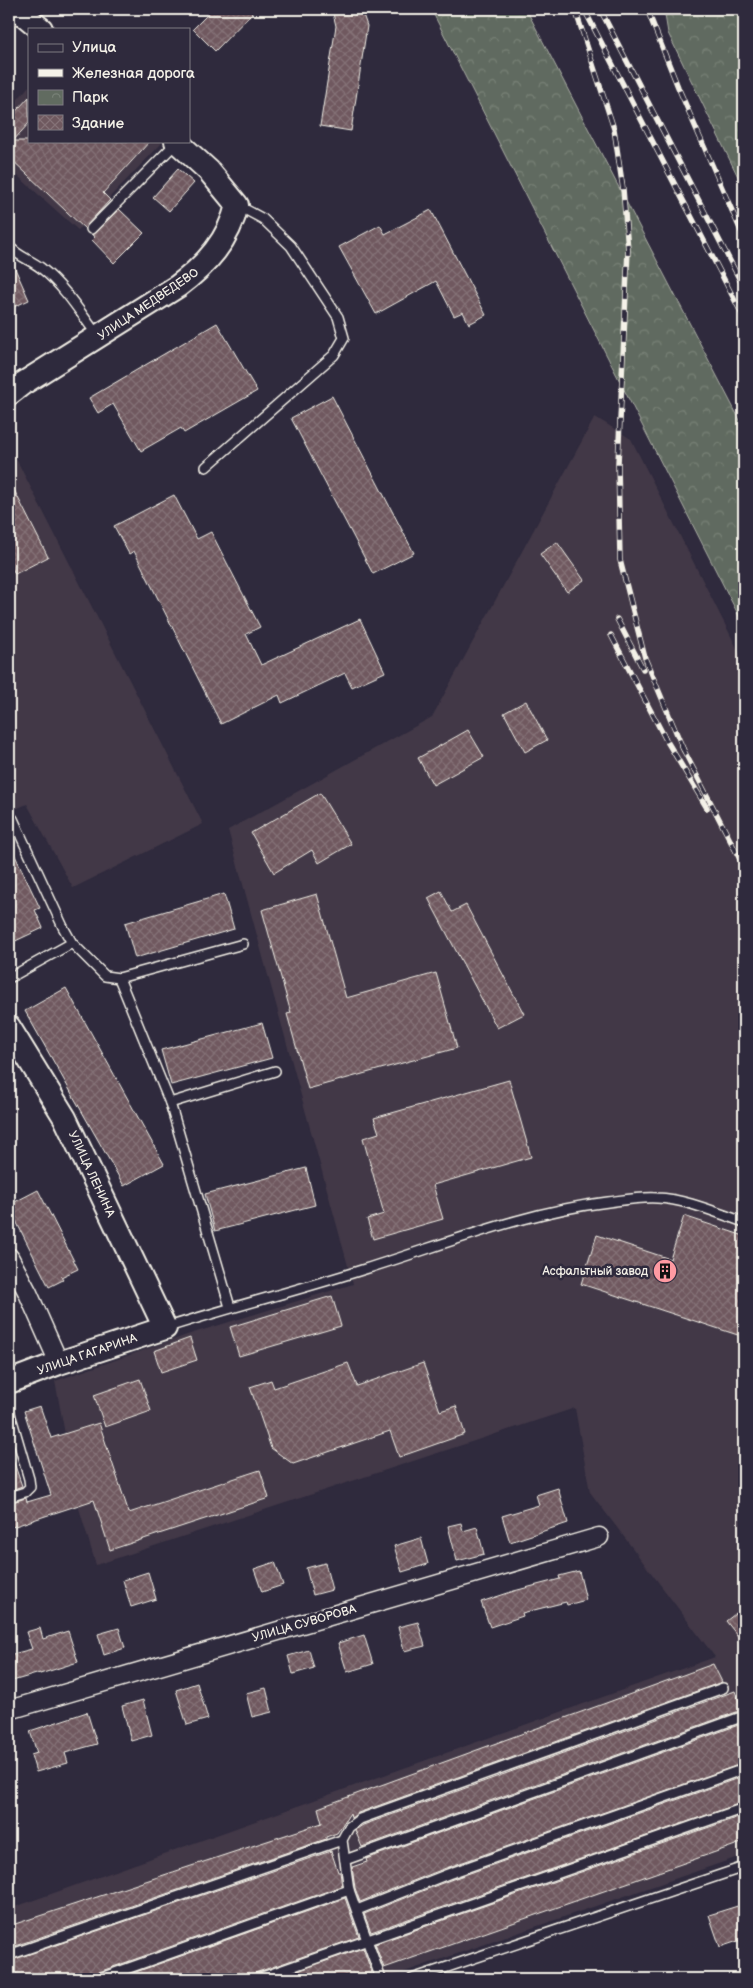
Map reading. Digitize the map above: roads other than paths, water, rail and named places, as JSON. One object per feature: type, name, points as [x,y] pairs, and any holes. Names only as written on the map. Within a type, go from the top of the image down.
[{"type":"street","points":[[17,9],[40,28]]},
{"type":"street","points":[[176,142],[209,171],[237,205]]},
{"type":"street","name":"УЛИЦА МЕДВЕДЕВО","points":[[9,394],[197,272],[225,238],[234,219],[237,205]]},
{"type":"street","name":"УЛИЦА ЛЕНИНА","points":[[9,1027],[66,1118],[165,1328]]},
{"type":"street","points":[[9,1256],[28,1292],[59,1363]]},
{"type":"street","name":"УЛИЦА ГАГАРИНА","points":[[9,1382],[59,1363],[165,1328]]},
{"type":"street","name":"УЛИЦА СУВОРОВА","points":[[9,1710],[599,1536]]},
{"type":"lane","points":[[91,229],[176,142]]},
{"type":"lane","points":[[206,467],[334,355],[344,338],[338,317],[291,246],[263,219],[237,205]]},
{"type":"lane","points":[[10,250],[41,268],[62,287],[99,337]]},
{"type":"lane","points":[[13,819],[62,927],[72,943],[104,976],[119,978],[243,944]]},
{"type":"lane","points":[[9,978],[72,943]]},
{"type":"lane","points":[[119,978],[170,1103],[230,1307]]},
{"type":"lane","points":[[170,1103],[275,1071]]},
{"type":"lane","points":[[165,1328],[230,1307],[364,1270],[483,1230],[548,1212],[588,1205],[657,1198],[677,1200],[744,1222]]},
{"type":"lane","points":[[9,1410],[13,1440],[30,1479],[30,1487],[25,1492],[9,1497]]},
{"type":"lane","points":[[380,1979],[349,1890],[342,1840],[349,1827],[360,1819],[723,1688]]},
{"type":"lane","points":[[345,1860],[744,1716]]},
{"type":"lane","points":[[357,1910],[448,1874],[744,1769]]},
{"type":"lane","points":[[257,1979],[744,1808]]},
{"type":"lane","points":[[9,1955],[342,1840]]},
{"type":"lane","points":[[412,1979],[744,1867]]},
{"type":"lane","points":[[98,1979],[349,1890]]},
{"type":"railway","points":[[575,9],[614,129],[623,189],[628,250],[618,463],[620,560],[645,658],[684,751]]},
{"type":"railway","points":[[584,9],[744,318]]},
{"type":"railway","points":[[600,9],[744,288]]},
{"type":"railway","points":[[647,9],[678,87],[744,238]]},
{"type":"railway","points":[[617,619],[643,669]]},
{"type":"railway","points":[[611,635],[665,738],[707,808]]},
{"type":"railway","points":[[681,745],[744,867]]},
{"type":"place","name":"Асфальтный завод","points":[[665,1271]]}]
